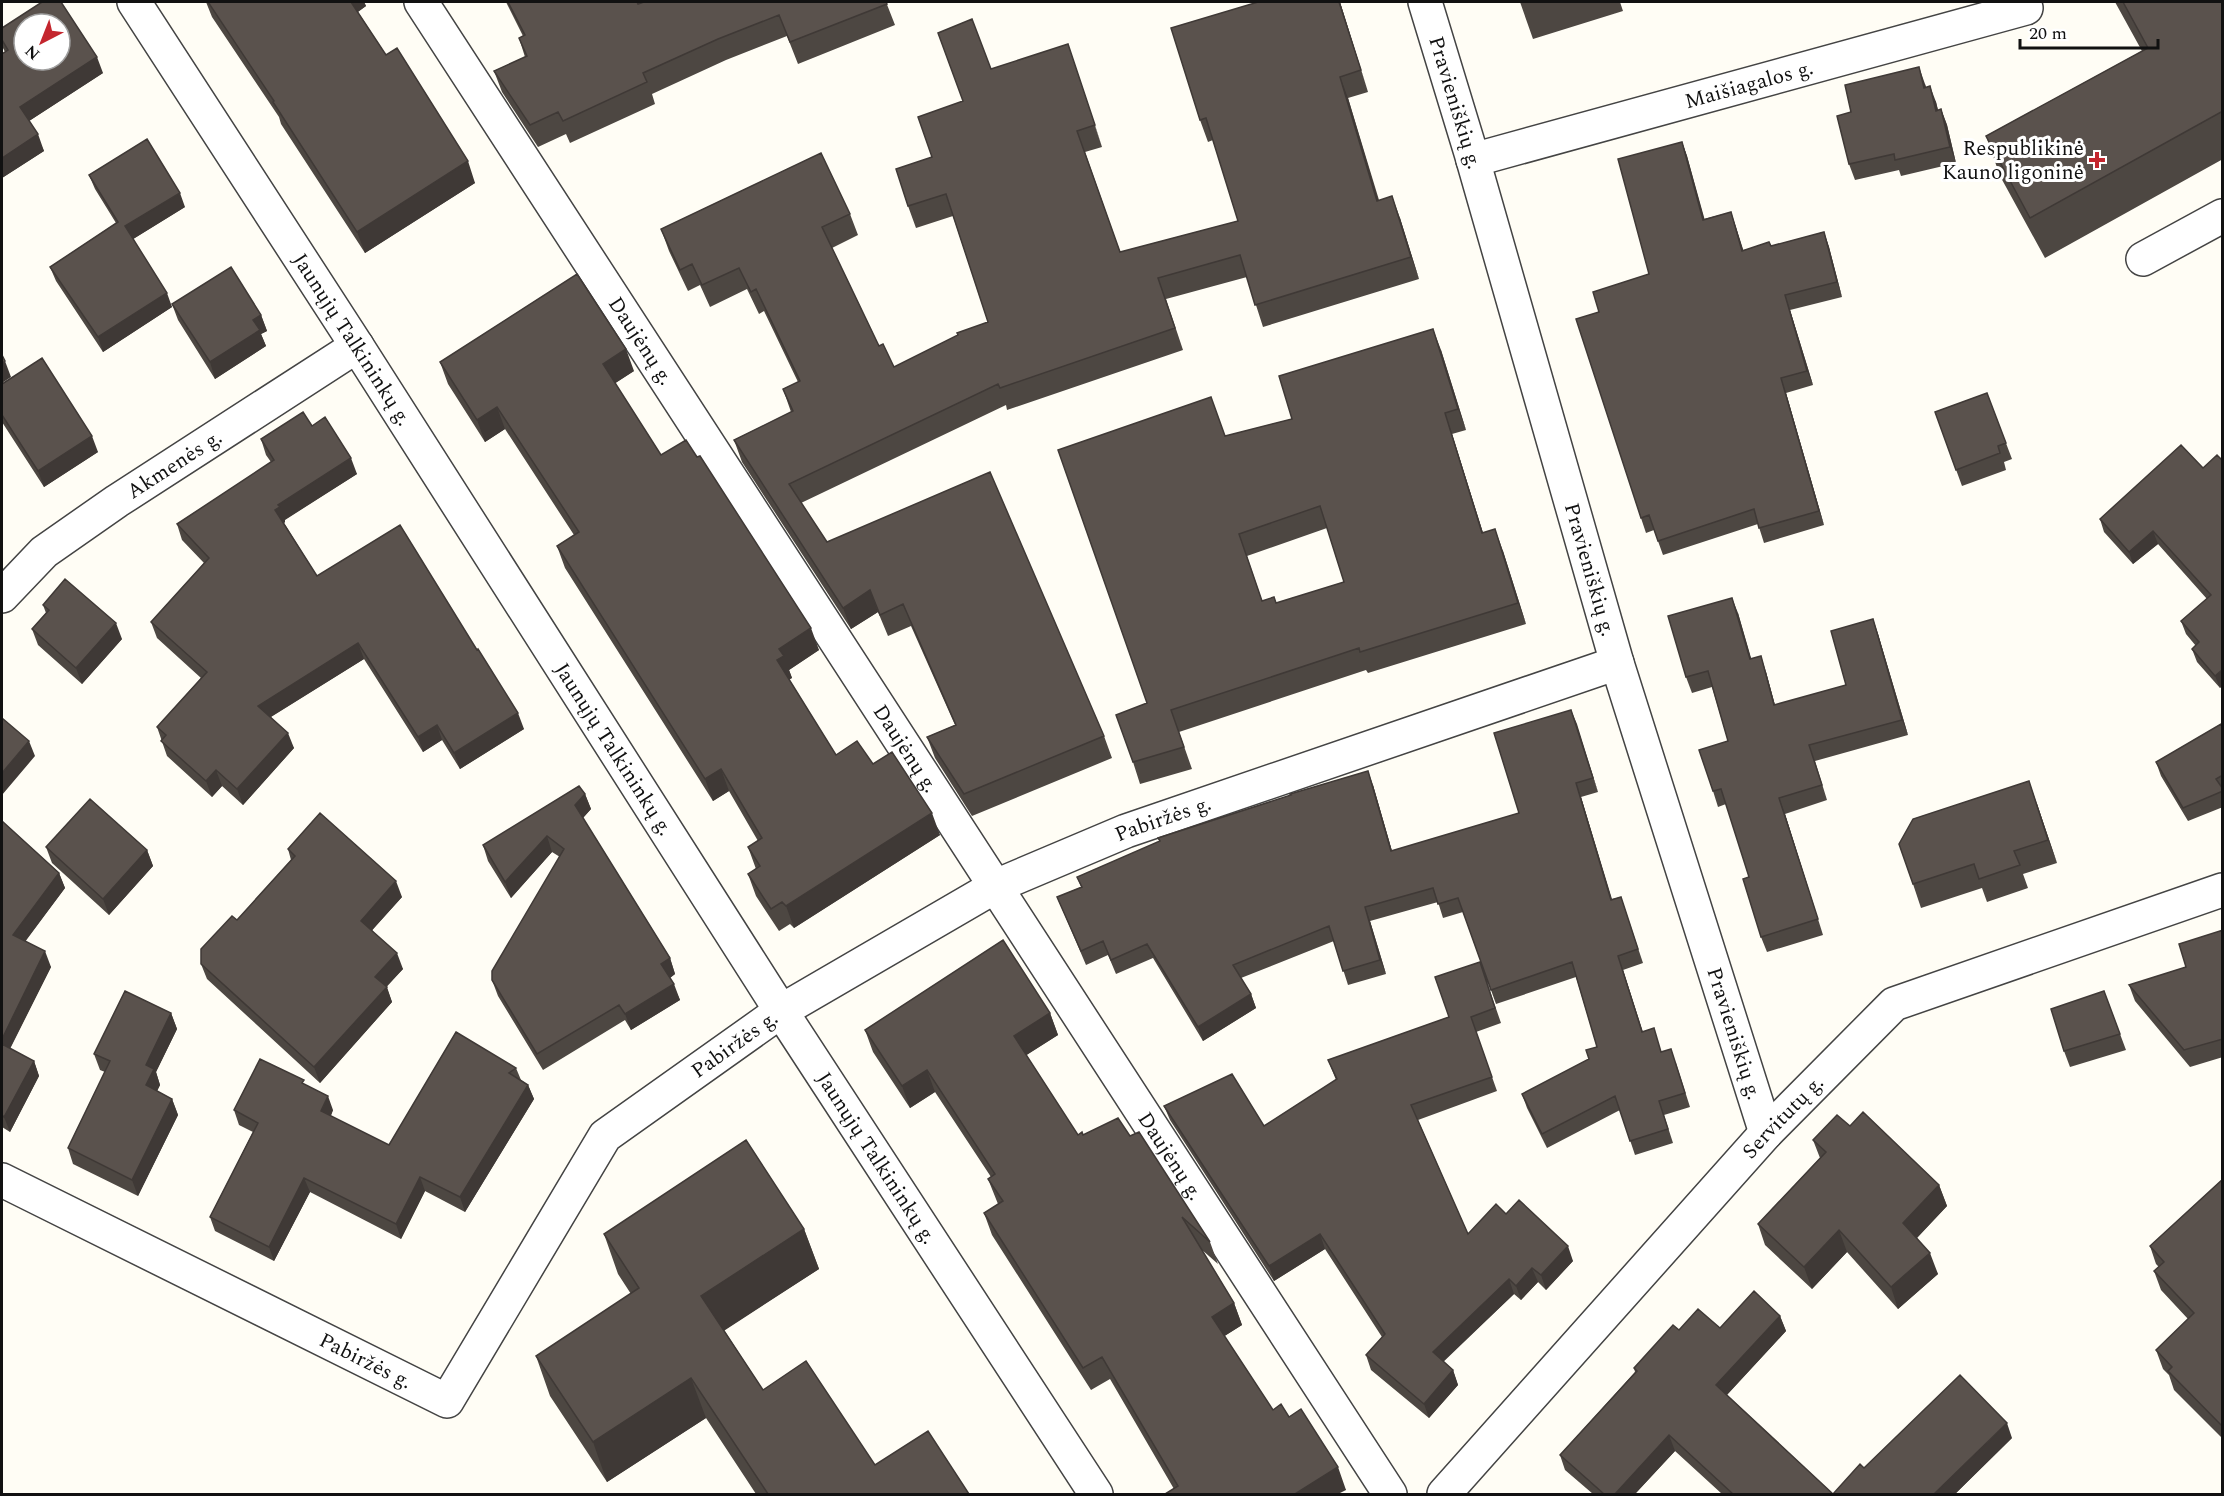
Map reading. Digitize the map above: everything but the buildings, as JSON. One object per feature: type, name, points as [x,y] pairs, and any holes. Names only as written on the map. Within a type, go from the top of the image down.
[{"type":"street","name":"Jaunųjų Talkininkų g.","points":[[134,2],[357,346],[781,1011],[1096,1494]]},
{"type":"street","name":"Daujėnų g.","points":[[421,2],[1390,1494]]},
{"type":"street","name":"Pravieniškių g.","points":[[1425,2],[1473,160],[1617,663],[1766,1133]]},
{"type":"street","name":"Maišiagalos g.","points":[[1473,160],[2026,8]]},
{"type":"street","points":[[2143,259],[2223,216]]},
{"type":"street","name":"Akmenės g.","points":[[2,596],[44,552],[117,501],[357,346]]},
{"type":"street","name":"Pabiržės g.","points":[[2,1180],[447,1401],[605,1136],[781,1011],[996,886],[1126,831],[1617,663]]},
{"type":"street","name":"Servitutų g.","points":[[1444,1494],[1766,1133],[1894,1004],[2223,890]]},
{"type":"place","name":"Respublikinė Kauno ligoninė","points":[[2097,160]]}]
